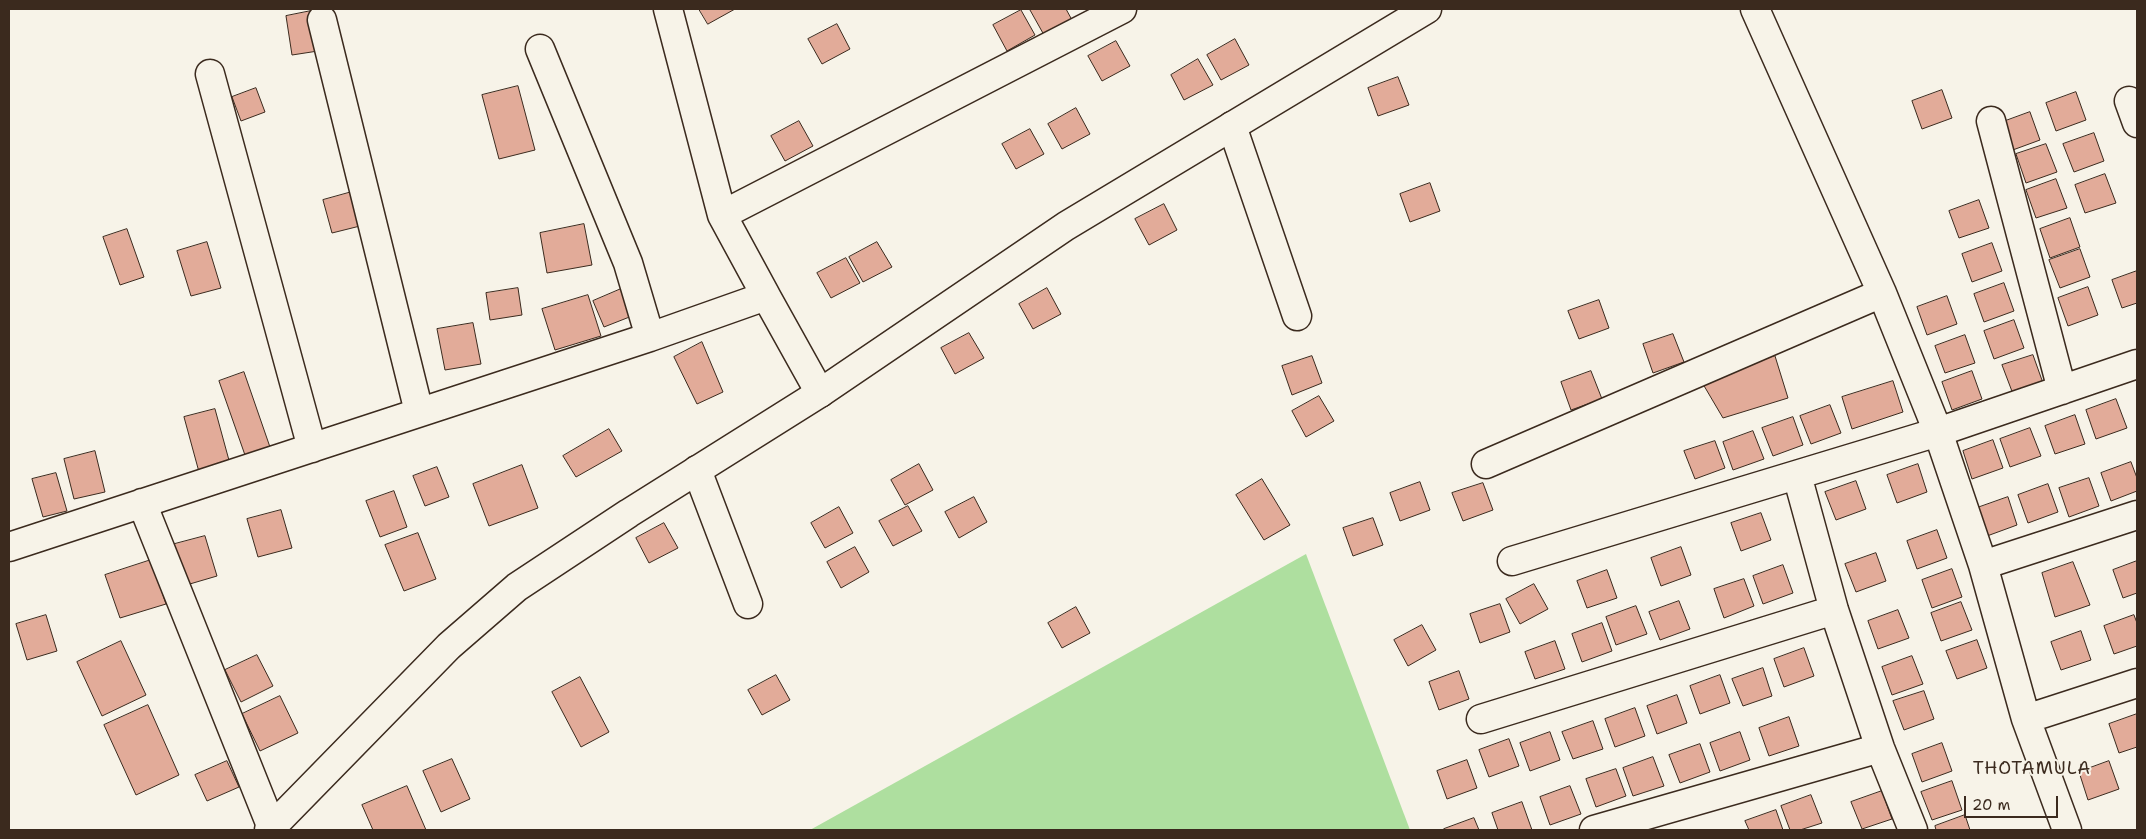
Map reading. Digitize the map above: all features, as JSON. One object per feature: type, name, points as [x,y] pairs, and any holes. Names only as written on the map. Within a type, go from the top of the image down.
[{"type":"street","points":[[668,9],[722,215],[820,393]]},
{"type":"street","points":[[722,215],[1122,9]]},
{"type":"street","points":[[142,504],[270,829],[449,646],[517,587],[820,393],[1066,226],[1232,126],[1397,16],[1427,9]]},
{"type":"street","points":[[1755,9],[1882,292],[1938,432],[1983,565],[2026,720],[2068,830]]},
{"type":"street","points":[[322,20],[419,412]]},
{"type":"street","points":[[540,49],[628,263],[650,337]]},
{"type":"street","points":[[210,74],[312,448]]},
{"type":"street","points":[[1991,121],[2062,390]]},
{"type":"street","points":[[1232,126],[1298,316]]},
{"type":"street","points":[[1486,464],[1882,292]]},
{"type":"street","points":[[9,547],[650,337],[766,296]]},
{"type":"street","points":[[1512,561],[1938,432],[2137,364]]},
{"type":"street","points":[[697,470],[748,604]]},
{"type":"street","points":[[1797,475],[1834,610],[1880,748],[1913,830]]},
{"type":"street","points":[[1983,565],[2137,515]]},
{"type":"street","points":[[1481,720],[1834,610]]},
{"type":"street","points":[[2026,720],[2137,683]]},
{"type":"street","points":[[1594,830],[1880,748]]},
{"type":"green space","points":[[1306,554],[1410,830],[810,830]]},
{"type":"building","points":[[699,9],[735,9],[708,24]]},
{"type":"building","points":[[1066,9],[1072,20],[1044,35],[1030,10]]},
{"type":"building","points":[[1021,10],[1035,35],[1007,51],[993,25]]},
{"type":"building","points":[[311,11],[318,51],[292,55],[286,16]]},
{"type":"building","points":[[837,24],[850,49],[822,64],[808,39]]},
{"type":"building","points":[[1235,39],[1249,65],[1221,80],[1207,55]]},
{"type":"building","points":[[1116,41],[1130,66],[1102,81],[1088,56]]},
{"type":"building","points":[[1198,59],[1213,85],[1184,100],[1171,75]]},
{"type":"building","points":[[1398,77],[1409,105],[1378,116],[1368,88]]},
{"type":"building","points":[[518,86],[535,150],[499,159],[482,95]]},
{"type":"building","points":[[256,88],[265,112],[241,121],[232,97]]},
{"type":"building","points":[[1942,90],[1952,118],[1922,129],[1912,101]]},
{"type":"building","points":[[2076,92],[2086,120],[2056,131],[2046,103]]},
{"type":"building","points":[[1076,108],[1090,134],[1062,149],[1048,124]]},
{"type":"building","points":[[2030,112],[2040,140],[2010,151],[2000,123]]},
{"type":"building","points":[[799,121],[813,146],[785,161],[771,136]]},
{"type":"building","points":[[1030,129],[1044,154],[1016,169],[1002,144]]},
{"type":"building","points":[[2094,133],[2104,161],[2074,172],[2063,144]]},
{"type":"building","points":[[2046,144],[2057,172],[2026,183],[2016,154]]},
{"type":"building","points":[[2105,174],[2116,203],[2085,213],[2075,185]]},
{"type":"building","points":[[2056,179],[2067,208],[2036,218],[2026,190]]},
{"type":"building","points":[[1430,183],[1440,211],[1410,222],[1400,194]]},
{"type":"building","points":[[359,190],[368,224],[332,233],[323,200]]},
{"type":"building","points":[[1979,200],[1989,228],[1959,238],[1949,211]]},
{"type":"building","points":[[1164,204],[1177,230],[1149,245],[1135,219]]},
{"type":"building","points":[[2070,218],[2080,247],[2050,258],[2040,229]]},
{"type":"building","points":[[584,224],[592,265],[547,273],[540,233]]},
{"type":"building","points":[[127,229],[144,277],[120,285],[103,237]]},
{"type":"building","points":[[207,242],[221,288],[191,296],[177,251]]},
{"type":"building","points":[[877,242],[892,267],[863,282],[849,257]]},
{"type":"building","points":[[1992,243],[2002,271],[1972,282],[1962,254]]},
{"type":"building","points":[[2080,249],[2090,277],[2060,288],[2049,260]]},
{"type":"building","points":[[846,258],[860,283],[831,298],[817,273]]},
{"type":"building","points":[[2137,271],[2137,303],[2122,308],[2112,280]]},
{"type":"building","points":[[2004,283],[2014,311],[1984,322],[1974,294]]},
{"type":"building","points":[[2088,287],[2098,315],[2068,326],[2058,298]]},
{"type":"building","points":[[518,288],[522,315],[490,320],[486,293]]},
{"type":"building","points":[[1047,288],[1061,314],[1033,329],[1019,304]]},
{"type":"building","points":[[621,289],[632,316],[604,327],[593,301]]},
{"type":"building","points":[[588,295],[601,336],[555,350],[542,309]]},
{"type":"building","points":[[1947,296],[1957,324],[1927,335],[1917,307]]},
{"type":"building","points":[[1599,300],[1609,328],[1579,339],[1568,311]]},
{"type":"building","points":[[2014,320],[2024,348],[1994,359],[1984,331]]},
{"type":"building","points":[[473,323],[481,364],[445,370],[437,329]]},
{"type":"building","points":[[969,333],[984,358],[955,374],[941,348]]},
{"type":"building","points":[[1673,334],[1684,362],[1653,373],[1643,344]]},
{"type":"building","points":[[1965,335],[1975,363],[1945,373],[1935,346]]},
{"type":"building","points":[[702,342],[723,392],[697,404],[674,357]]},
{"type":"building","points":[[2033,355],[2043,383],[2013,394],[2002,365]]},
{"type":"building","points":[[1312,356],[1322,383],[1292,395],[1282,366]]},
{"type":"building","points":[[1775,356],[1788,398],[1723,418],[1700,379]]},
{"type":"building","points":[[1591,371],[1602,399],[1571,410],[1561,382]]},
{"type":"building","points":[[1972,371],[1982,399],[1952,410],[1942,382]]},
{"type":"building","points":[[244,372],[271,450],[246,458],[219,381]]},
{"type":"building","points":[[1893,381],[1903,412],[1852,429],[1842,397]]},
{"type":"building","points":[[1319,396],[1334,421],[1306,437],[1292,411]]},
{"type":"building","points":[[2116,399],[2127,428],[2096,439],[2086,410]]},
{"type":"building","points":[[1830,405],[1841,433],[1811,444],[1800,416]]},
{"type":"building","points":[[215,409],[230,464],[199,472],[184,417]]},
{"type":"building","points":[[2075,415],[2085,444],[2055,454],[2045,426]]},
{"type":"building","points":[[1793,417],[1803,445],[1773,456],[1762,428]]},
{"type":"building","points":[[2030,428],[2041,456],[2010,467],[2000,439]]},
{"type":"building","points":[[609,429],[622,451],[576,477],[563,456]]},
{"type":"building","points":[[1753,431],[1764,459],[1733,470],[1723,442]]},
{"type":"building","points":[[1993,440],[2003,468],[1972,479],[1963,451]]},
{"type":"building","points":[[1715,441],[1725,468],[1695,479],[1684,451]]},
{"type":"building","points":[[95,451],[105,492],[74,499],[64,459]]},
{"type":"building","points":[[2131,462],[2137,478],[2137,491],[2111,501],[2101,473]]},
{"type":"building","points":[[919,464],[933,490],[905,505],[891,480]]},
{"type":"building","points":[[1918,464],[1927,492],[1897,503],[1887,475]]},
{"type":"building","points":[[522,465],[538,508],[489,526],[473,484]]},
{"type":"building","points":[[437,467],[449,497],[425,506],[413,476]]},
{"type":"building","points":[[56,473],[67,511],[43,517],[32,479]]},
{"type":"building","points":[[2089,478],[2099,506],[2069,517],[2059,488]]},
{"type":"building","points":[[1262,479],[1290,525],[1264,540],[1236,495]]},
{"type":"building","points":[[1856,481],[1866,509],[1836,520],[1825,492]]},
{"type":"building","points":[[1420,482],[1430,510],[1400,521],[1390,493]]},
{"type":"building","points":[[1483,483],[1493,510],[1463,521],[1452,493]]},
{"type":"building","points":[[2048,484],[2058,512],[2028,523],[2018,495]]},
{"type":"building","points":[[394,491],[407,527],[380,537],[366,501]]},
{"type":"building","points":[[974,497],[987,522],[959,538],[945,512]]},
{"type":"building","points":[[2008,497],[2017,525],[1987,536],[1977,508]]},
{"type":"building","points":[[908,506],[922,531],[893,546],[879,521]]},
{"type":"building","points":[[839,507],[853,533],[825,548],[811,523]]},
{"type":"building","points":[[281,510],[292,548],[258,557],[247,519]]},
{"type":"building","points":[[1761,513],[1771,540],[1741,551],[1731,523]]},
{"type":"building","points":[[1373,518],[1383,545],[1353,556],[1343,528]]},
{"type":"building","points":[[664,523],[678,548],[649,563],[636,538]]},
{"type":"building","points":[[1937,530],[1947,558],[1917,569],[1907,541]]},
{"type":"building","points":[[418,533],[436,579],[404,591],[385,545]]},
{"type":"building","points":[[205,536],[217,576],[183,586],[171,545]]},
{"type":"building","points":[[855,547],[869,572],[841,588],[827,562]]},
{"type":"building","points":[[1681,547],[1691,575],[1661,586],[1651,558]]},
{"type":"building","points":[[1876,553],[1886,581],[1856,592],[1845,564]]},
{"type":"building","points":[[151,560],[166,604],[120,618],[105,575]]},
{"type":"building","points":[[2137,561],[2137,593],[2123,598],[2113,570]]},
{"type":"building","points":[[2073,562],[2090,605],[2055,617],[2042,573]]},
{"type":"building","points":[[1783,565],[1793,593],[1763,604],[1753,576]]},
{"type":"building","points":[[1952,569],[1962,597],[1932,608],[1922,580]]},
{"type":"building","points":[[1607,570],[1617,598],[1587,608],[1577,581]]},
{"type":"building","points":[[1744,579],[1754,606],[1724,618],[1714,589]]},
{"type":"building","points":[[1534,584],[1548,609],[1520,624],[1506,599]]},
{"type":"building","points":[[1679,601],[1690,629],[1660,640],[1649,612]]},
{"type":"building","points":[[1961,602],[1972,630],[1941,641],[1931,613]]},
{"type":"building","points":[[1500,604],[1510,632],[1480,643],[1470,614]]},
{"type":"building","points":[[1636,606],[1647,634],[1616,645],[1606,617]]},
{"type":"building","points":[[1076,607],[1090,633],[1062,648],[1048,623]]},
{"type":"building","points":[[1898,610],[1909,638],[1878,649],[1868,621]]},
{"type":"building","points":[[46,615],[57,651],[27,660],[16,624]]},
{"type":"building","points":[[2134,615],[2137,623],[2137,646],[2114,654],[2104,626]]},
{"type":"building","points":[[1602,623],[1612,651],[1582,662],[1572,634]]},
{"type":"building","points":[[1422,625],[1436,650],[1408,666],[1394,640]]},
{"type":"building","points":[[2081,631],[2091,660],[2061,670],[2051,642]]},
{"type":"building","points":[[1977,640],[1987,668],[1957,679],[1946,651]]},
{"type":"building","points":[[121,641],[146,695],[102,716],[77,662]]},
{"type":"building","points":[[1555,641],[1565,669],[1535,679],[1525,652]]},
{"type":"building","points":[[1804,648],[1814,676],[1784,687],[1774,659]]},
{"type":"building","points":[[257,655],[273,686],[241,702],[225,670]]},
{"type":"building","points":[[1912,656],[1923,684],[1892,695],[1882,667]]},
{"type":"building","points":[[1763,668],[1772,696],[1743,706],[1732,679]]},
{"type":"building","points":[[1459,671],[1469,699],[1439,710],[1429,682]]},
{"type":"building","points":[[776,675],[790,700],[762,715],[748,690]]},
{"type":"building","points":[[1720,675],[1730,703],[1700,714],[1690,686]]},
{"type":"building","points":[[580,677],[609,732],[581,747],[552,692]]},
{"type":"building","points":[[1924,691],[1934,719],[1904,730],[1893,701]]},
{"type":"building","points":[[1677,695],[1687,723],[1657,734],[1647,706]]},
{"type":"building","points":[[280,696],[298,733],[260,751],[242,714]]},
{"type":"building","points":[[148,705],[179,775],[136,795],[104,725]]},
{"type":"building","points":[[1635,708],[1645,736],[1615,747],[1605,719]]},
{"type":"building","points":[[2137,714],[2137,747],[2119,753],[2109,724]]},
{"type":"building","points":[[1789,717],[1799,746],[1769,756],[1759,728]]},
{"type":"building","points":[[1593,721],[1603,749],[1573,759],[1562,732]]},
{"type":"building","points":[[1550,732],[1560,760],[1530,771],[1520,743]]},
{"type":"building","points":[[1740,732],[1750,760],[1720,771],[1710,743]]},
{"type":"building","points":[[1509,739],[1519,766],[1489,777],[1479,750]]},
{"type":"building","points":[[1942,743],[1952,771],[1922,782],[1912,754]]},
{"type":"building","points":[[1700,744],[1710,772],[1680,783],[1669,755]]},
{"type":"building","points":[[1653,757],[1664,786],[1633,796],[1623,768]]},
{"type":"building","points":[[452,759],[470,799],[441,812],[423,771]]},
{"type":"building","points":[[1467,760],[1477,788],[1447,799],[1437,771]]},
{"type":"building","points":[[227,761],[239,787],[207,801],[195,775]]},
{"type":"building","points":[[2109,761],[2119,789],[2088,800],[2079,772]]},
{"type":"building","points":[[1616,769],[1626,796],[1596,807],[1586,779]]},
{"type":"building","points":[[1952,781],[1962,810],[1932,820],[1921,792]]},
{"type":"building","points":[[407,786],[426,830],[373,830],[362,805]]},
{"type":"building","points":[[1570,786],[1581,814],[1550,825],[1540,797]]},
{"type":"building","points":[[1882,791],[1892,819],[1862,829],[1851,802]]},
{"type":"building","points":[[1811,795],[1822,823],[1800,830],[1790,830],[1781,806]]},
{"type":"building","points":[[1522,802],[1532,830],[1498,830],[1492,813]]},
{"type":"building","points":[[1776,810],[1783,830],[1749,830],[1745,821]]},
{"type":"building","points":[[1965,815],[1970,830],[1936,830],[1935,826]]},
{"type":"building","points":[[1474,818],[1479,830],[1444,829]]},
{"type":"district","name":"THOTAMULA","points":[[2032,769]]}]
